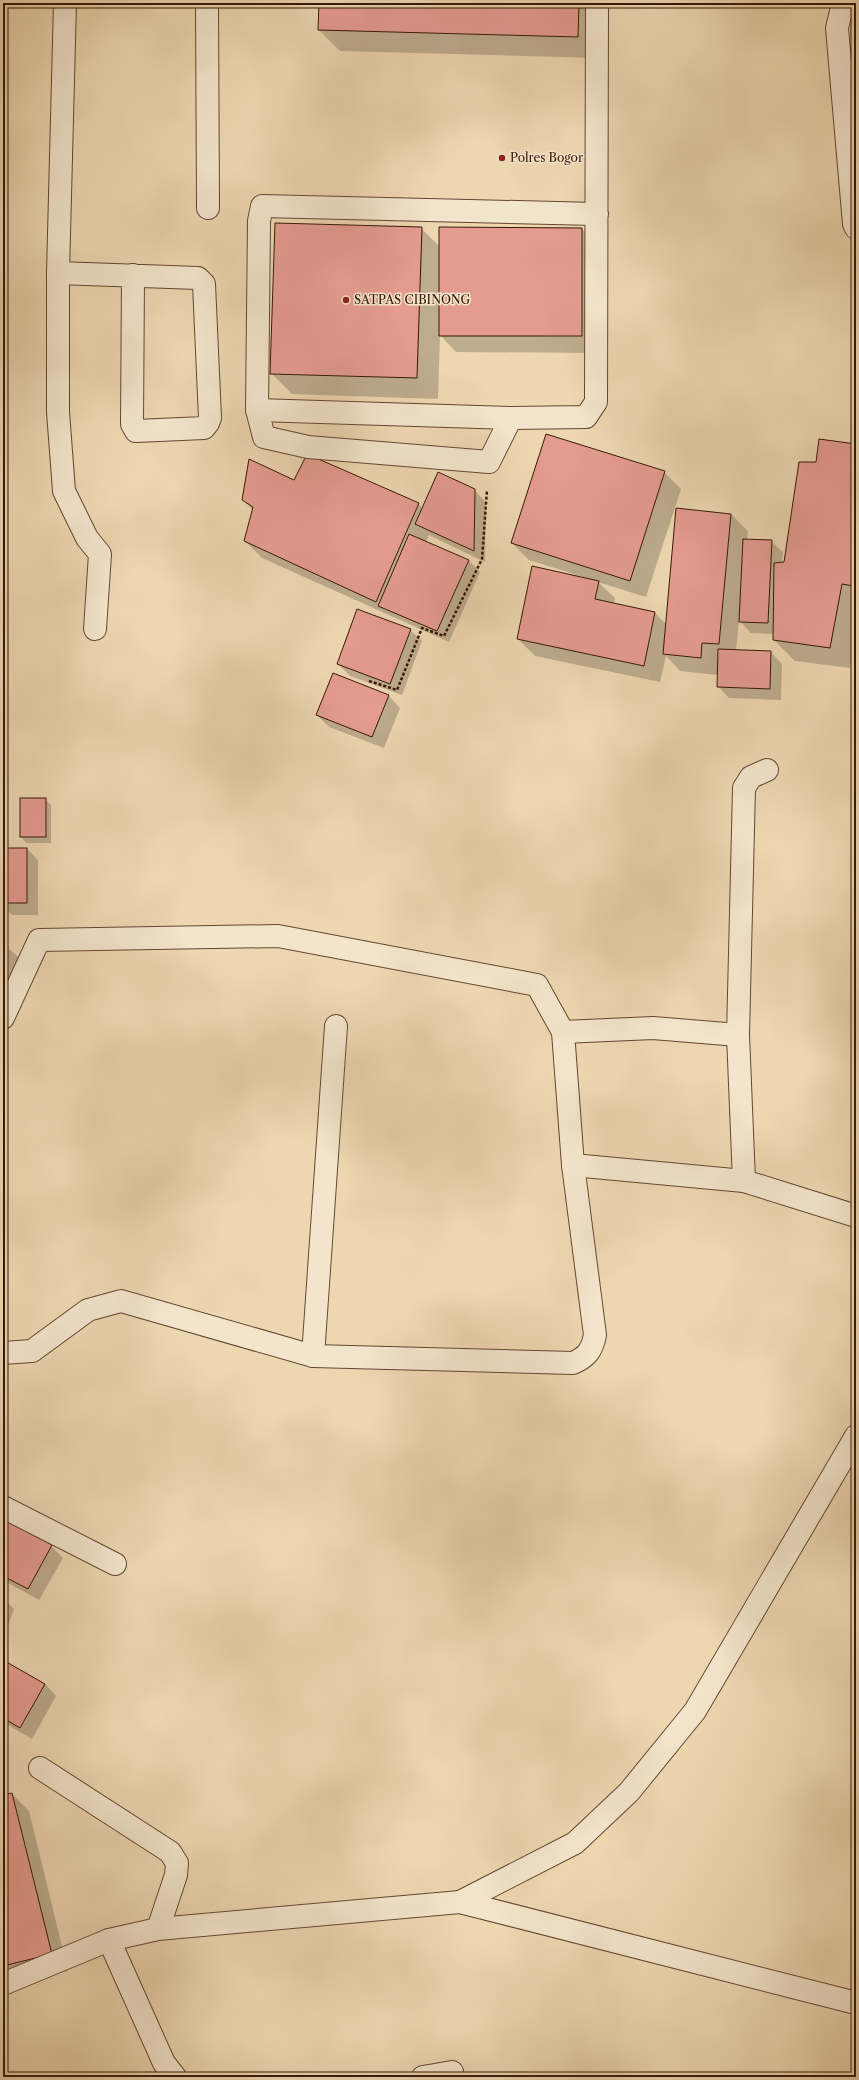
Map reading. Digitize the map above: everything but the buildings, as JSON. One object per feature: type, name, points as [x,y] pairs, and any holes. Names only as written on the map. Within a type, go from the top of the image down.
[{"type":"street","points":[[65,3],[58,273],[58,412],[64,491],[87,538],[100,554],[95,630]]},
{"type":"street","points":[[208,3],[208,208]]},
{"type":"street","points":[[257,410],[511,418],[586,417],[596,402],[597,3]]},
{"type":"street","points":[[843,3],[837,28],[854,224],[856,228]]},
{"type":"street","points":[[511,418],[489,462],[308,447],[264,437],[257,410],[259,221],[262,206],[597,214]]},
{"type":"street","points":[[58,273],[133,275],[198,278],[204,284],[210,418],[204,428],[136,431],[132,424],[133,275]]},
{"type":"street","points":[[744,1181],[738,1035],[744,788],[751,777],[767,770]]},
{"type":"street","points":[[3,1018],[39,940],[278,936],[537,985],[563,1032],[573,1165],[595,1335],[589,1353],[584,1358],[573,1363],[313,1356],[121,1301],[88,1310],[32,1351],[3,1353]]},
{"type":"street","points":[[313,1356],[336,1026]]},
{"type":"street","points":[[563,1032],[653,1028],[738,1035]]},
{"type":"street","points":[[573,1165],[744,1181],[856,1216]]},
{"type":"street","points":[[460,1902],[575,1843],[629,1792],[695,1711],[856,1436]]},
{"type":"street","points":[[3,1507],[115,1564]]},
{"type":"street","points":[[40,1768],[170,1852],[177,1863],[176,1874],[158,1929]]},
{"type":"street","points":[[3,1984],[110,1940],[158,1929],[460,1902],[856,2003]]},
{"type":"street","points":[[110,1940],[164,2063],[175,2077]]},
{"type":"street","points":[[423,2077],[452,2072]]},
{"type":"path","points":[[369,681],[397,690],[422,628],[444,636],[482,559],[489,462]]},
{"type":"place","name":"Polres Bogor","points":[[502,158]]},
{"type":"place","name":"SATPAS CIBINONG","points":[[346,300]]}]
